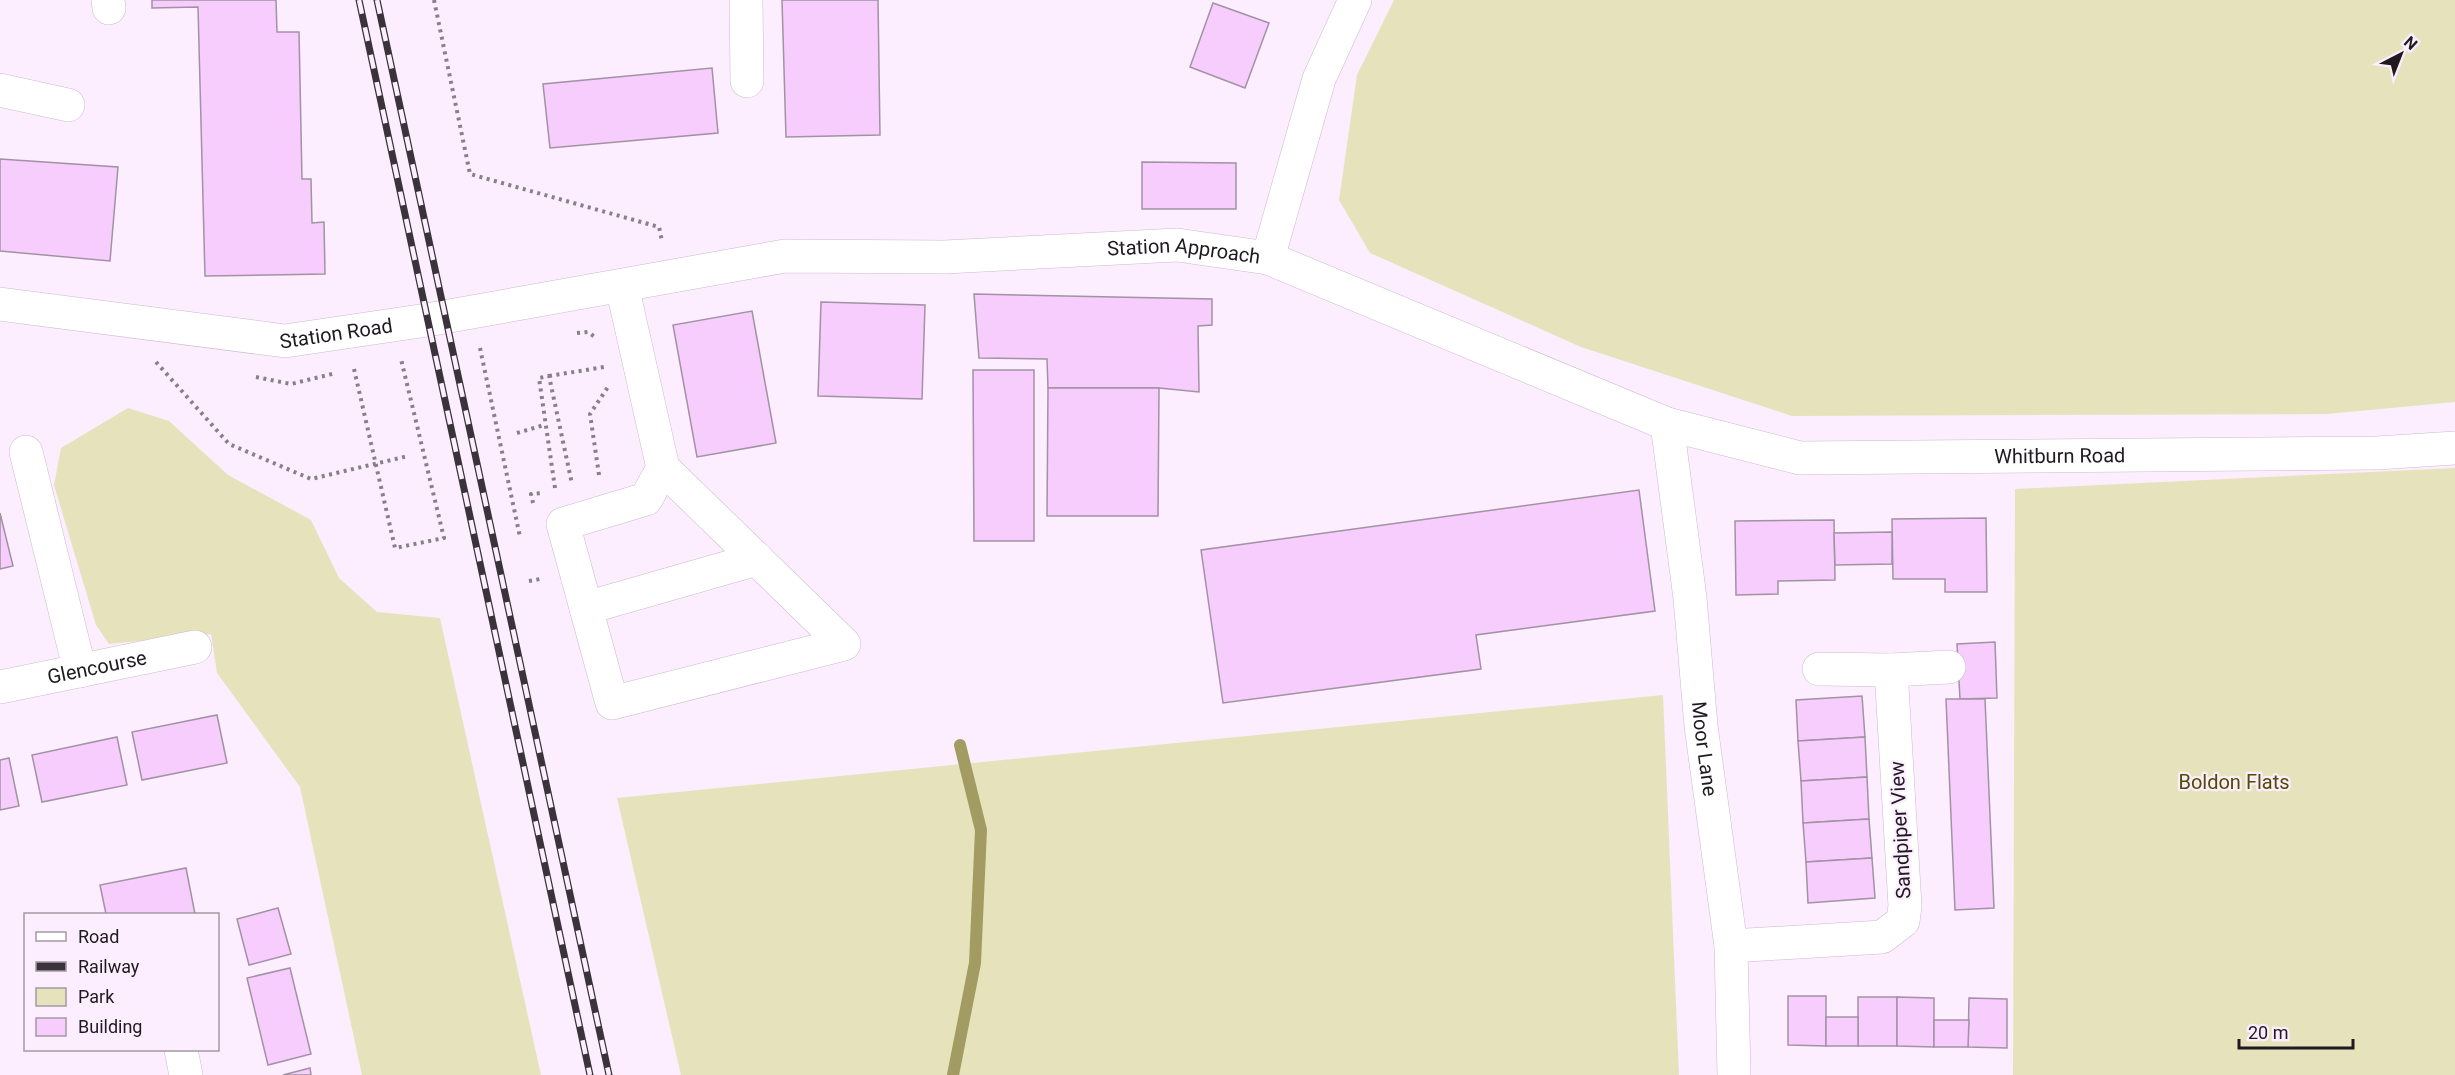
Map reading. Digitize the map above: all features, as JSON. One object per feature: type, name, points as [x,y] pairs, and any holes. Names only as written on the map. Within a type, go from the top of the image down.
[{"type":"main road","points":[[746,0],[747,81]]},
{"type":"main road","points":[[1268,258],[1319,79],[1355,0]]},
{"type":"main road","points":[[0,90],[68,105]]},
{"type":"main road","name":"Station Approach","points":[[669,277],[785,256],[945,257],[1177,245],[1268,258],[1667,424]]},
{"type":"main road","name":"Station Road","points":[[0,304],[285,341],[427,320],[669,277]]},
{"type":"main road","points":[[622,286],[663,468],[844,645],[612,703],[563,524],[646,499],[663,468]]},
{"type":"main road","name":"Whitburn Road","points":[[1667,424],[1800,458],[2377,453],[2455,448]]},
{"type":"main road","name":"Moor Lane","points":[[1667,424],[1690,598],[1701,726],[1731,946],[1734,1075]]},
{"type":"main road","points":[[26,452],[80,671]]},
{"type":"main road","points":[[586,608],[757,559]]},
{"type":"main road","name":"Glencourse","points":[[0,687],[195,647]]},
{"type":"main road","points":[[1819,669],[1891,670],[1949,667]]},
{"type":"main road","name":"Sandpiper View","points":[[1731,946],[1882,937],[1903,921],[1905,906],[1891,670]]},
{"type":"main road","points":[[181,1051],[186,1075]]},
{"type":"path","points":[[434,0],[470,174],[659,227],[669,277]]},
{"type":"path","points":[[566,334],[588,332],[602,341]]},
{"type":"path","points":[[479,344],[520,537]]},
{"type":"path","points":[[162,358],[150,356],[229,444],[311,479],[408,456]]},
{"type":"path","points":[[256,376],[291,384],[354,369],[395,548],[444,538],[400,358],[412,356]]},
{"type":"path","points":[[531,494],[556,492],[538,378],[608,366],[609,375]]},
{"type":"path","points":[[549,376],[572,486]]},
{"type":"path","points":[[592,483],[599,475],[590,414],[609,385]]},
{"type":"path","points":[[517,433],[544,425]]},
{"type":"green space","points":[[1394,0],[2455,0],[2455,402],[2327,414],[1792,416],[1581,347],[1370,253],[1339,200],[1357,75]]},
{"type":"green space","points":[[128,408],[169,421],[228,475],[311,520],[339,578],[377,612],[440,618],[541,1075],[362,1075],[300,787],[217,673],[211,634],[109,644],[96,625],[54,485],[61,448]]},
{"type":"green space","name":"Boldon Flats","points":[[2455,468],[2455,1075],[2013,1075],[2015,489]]},
{"type":"green space","points":[[1663,695],[1679,1075],[681,1075],[617,798]]},
{"type":"building","points":[[152,0],[276,0],[277,32],[299,32],[302,179],[311,179],[312,223],[324,222],[325,274],[205,276],[198,7],[152,8]]},
{"type":"building","points":[[782,0],[878,0],[880,135],[786,137]]},
{"type":"building","points":[[1213,3],[1269,23],[1245,88],[1190,67]]},
{"type":"building","points":[[712,68],[718,133],[550,148],[543,84]]},
{"type":"building","points":[[0,159],[118,167],[110,261],[0,251]]},
{"type":"building","points":[[1142,162],[1236,163],[1236,209],[1142,209]]},
{"type":"building","points":[[974,294],[1212,299],[1212,325],[1198,326],[1199,392],[1159,388],[1048,388],[1047,359],[979,358]]},
{"type":"building","points":[[821,302],[925,305],[922,399],[818,396]]},
{"type":"building","points":[[752,311],[776,443],[697,457],[673,325]]},
{"type":"building","points":[[973,370],[1034,370],[1034,541],[974,541]]},
{"type":"building","points":[[1048,388],[1159,388],[1158,516],[1047,516]]},
{"type":"building","points":[[1639,490],[1655,611],[1476,635],[1481,669],[1223,703],[1201,550]]},
{"type":"building","points":[[0,513],[13,566],[0,569]]},
{"type":"building","points":[[1986,518],[1987,592],[1945,592],[1945,579],[1893,579],[1892,519]]},
{"type":"building","points":[[1834,520],[1835,580],[1778,581],[1778,594],[1736,595],[1735,521]]},
{"type":"building","points":[[1892,532],[1892,564],[1835,565],[1834,533]]},
{"type":"building","points":[[1995,642],[1997,698],[1960,699],[1957,644]]},
{"type":"building","points":[[1862,696],[1865,737],[1798,741],[1796,700]]},
{"type":"building","points":[[1946,699],[1985,699],[1994,908],[1955,910]]},
{"type":"building","points":[[217,715],[227,763],[142,780],[132,732]]},
{"type":"building","points":[[117,737],[127,785],[42,802],[32,755]]},
{"type":"building","points":[[1865,737],[1867,777],[1801,781],[1798,741]]},
{"type":"building","points":[[9,758],[19,806],[0,810],[0,760]]},
{"type":"building","points":[[1867,777],[1869,819],[1803,823],[1801,781]]},
{"type":"building","points":[[1869,819],[1872,858],[1806,862],[1803,823]]},
{"type":"building","points":[[1872,858],[1875,898],[1808,903],[1806,862]]},
{"type":"building","points":[[186,868],[195,913],[106,913],[100,885]]},
{"type":"building","points":[[278,908],[291,954],[249,965],[237,919]]},
{"type":"building","points":[[290,968],[311,1054],[268,1065],[247,978]]},
{"type":"building","points":[[1788,996],[1826,996],[1826,1046],[1788,1045]]},
{"type":"building","points":[[1858,997],[1897,997],[1897,1046],[1858,1046]]},
{"type":"building","points":[[1897,997],[1934,998],[1934,1047],[1897,1046]]},
{"type":"building","points":[[1969,998],[2007,999],[2007,1048],[1968,1047]]},
{"type":"building","points":[[1826,1017],[1858,1017],[1858,1046],[1826,1046]]},
{"type":"building","points":[[1934,1020],[1969,1020],[1968,1047],[1934,1047]]},
{"type":"building","points":[[310,1068],[311,1075],[283,1075]]},
{"type":"waterway","points":[[953,1075],[975,963],[981,830],[960,745]]},
{"type":"railway","points":[[359,0],[590,1075]]},
{"type":"railway","points":[[377,0],[609,1075]]}]
